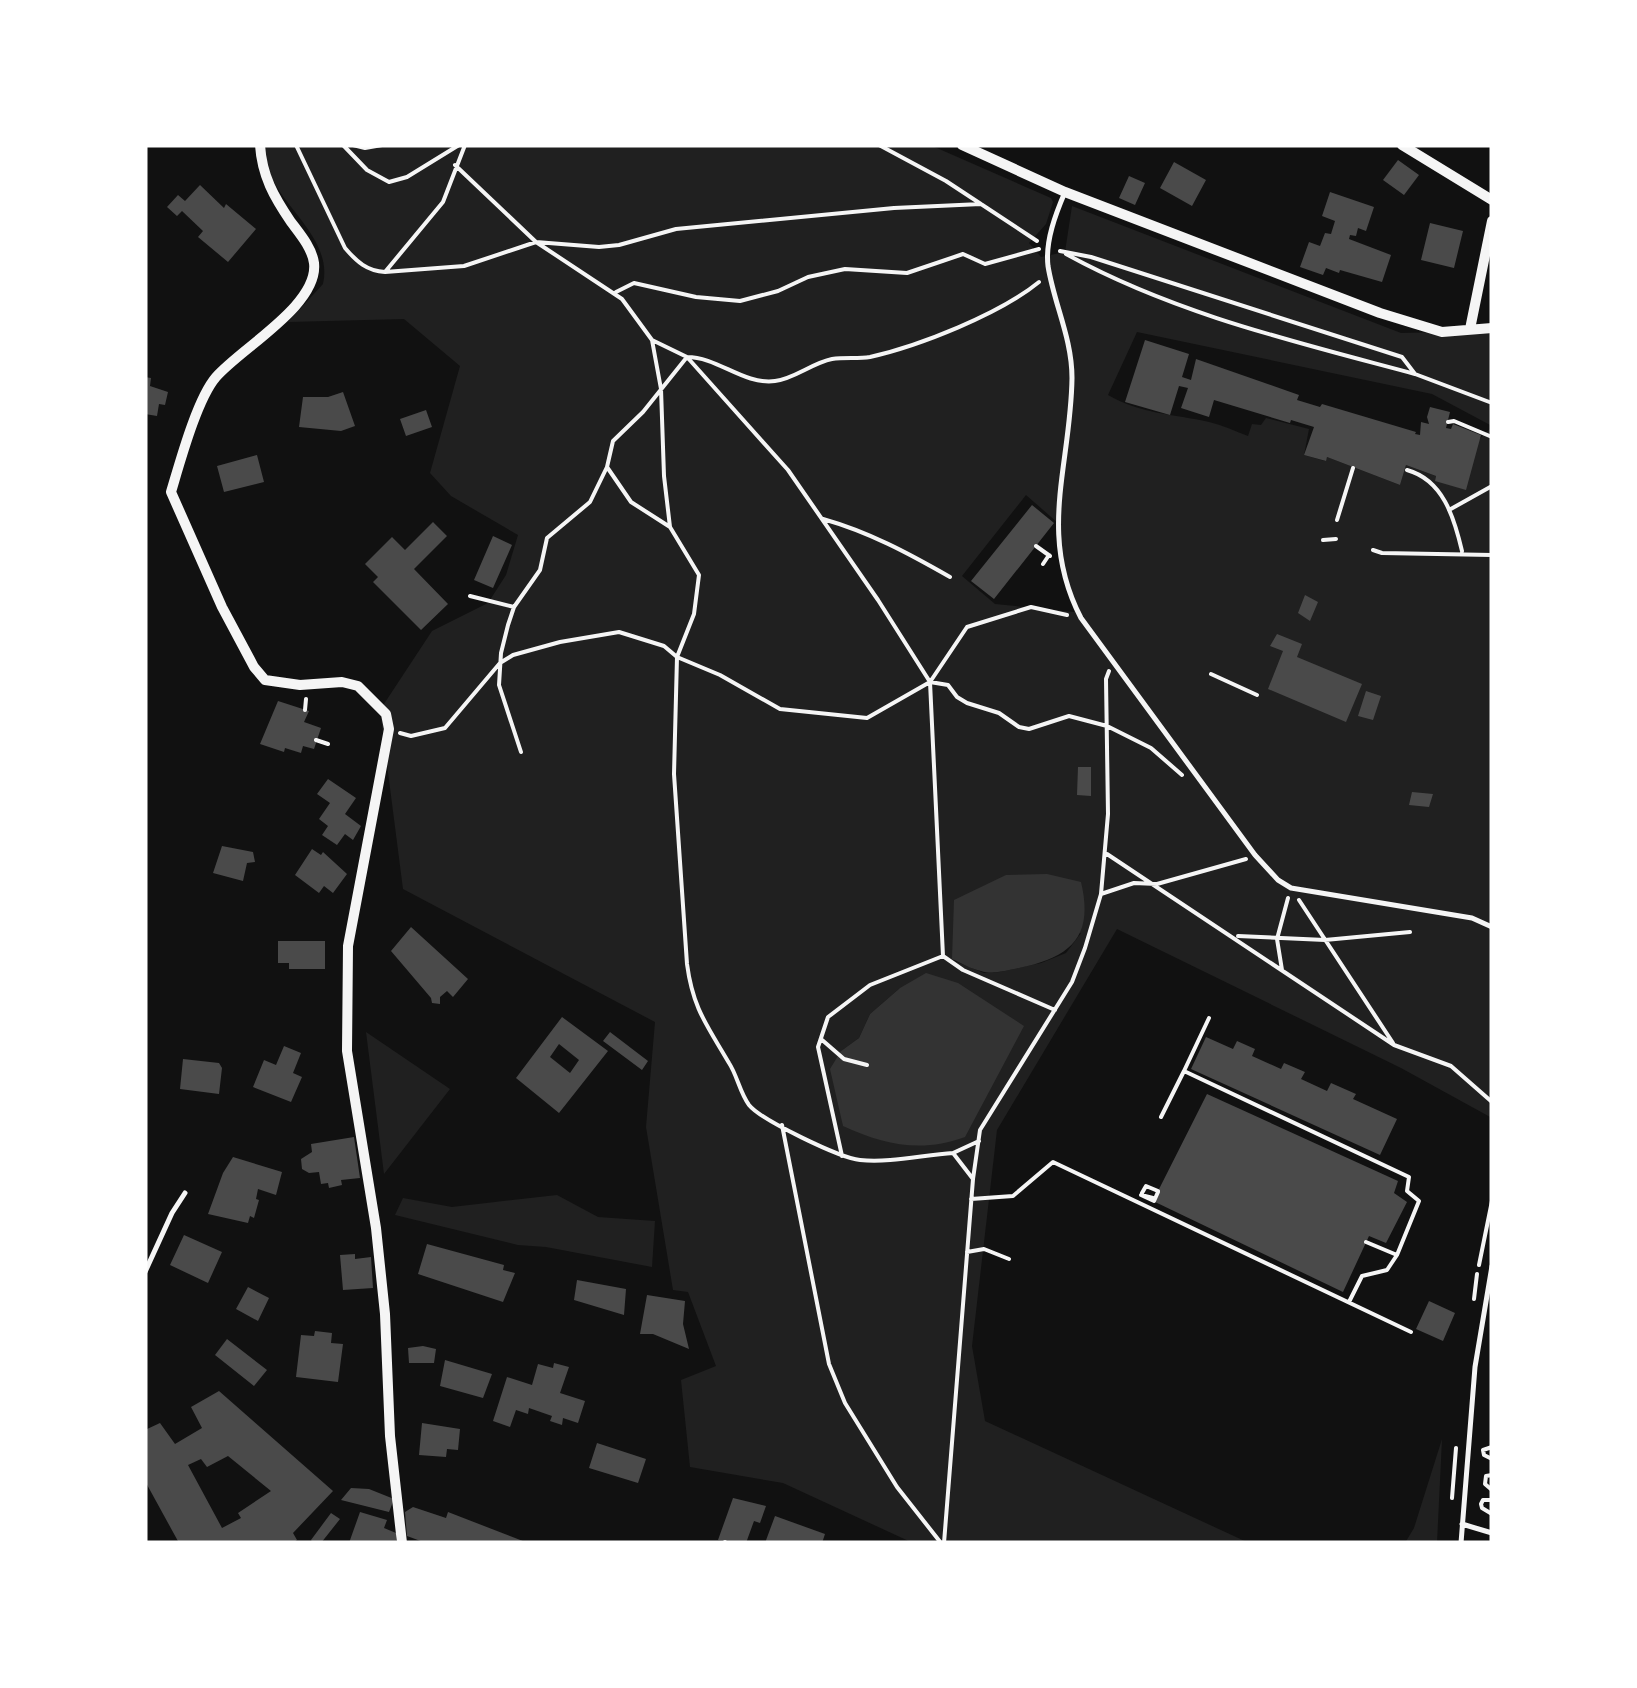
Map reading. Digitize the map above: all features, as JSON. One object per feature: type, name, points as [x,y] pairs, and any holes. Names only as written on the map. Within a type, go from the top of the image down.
[{"type":"street","points":[[260,145],[261,167],[268,187],[314,260],[313,278],[307,292],[228,365],[204,395],[171,490],[172,500],[243,648],[265,680],[358,686],[386,714],[389,729],[348,946],[347,1051],[376,1228],[386,1328],[390,1436],[402,1543]]},
{"type":"street","points":[[962,145],[1065,192],[1377,312],[1442,332],[1492,328]]},
{"type":"street","points":[[1402,145],[1492,200]]},
{"type":"street","points":[[1470,329],[1492,221]]},
{"type":"lane","points":[[1065,192],[1048,246],[1048,265],[1070,350],[1072,376],[1059,482],[1060,550],[1065,584],[1081,618],[1255,855],[1278,880],[1291,888],[1472,918],[1492,927]]},
{"type":"lane","points":[[145,1272],[172,1213],[186,1193]]},
{"type":"lane","points":[[1461,1543],[1475,1367],[1492,1266]]},
{"type":"lane","points":[[1462,1524],[1492,1534]]},
{"type":"path","points":[[296,145],[345,248],[373,272],[464,266],[536,242],[619,245],[676,229],[894,208],[981,204]]},
{"type":"path","points":[[343,145],[367,170],[389,182],[407,176],[457,146]]},
{"type":"path","points":[[353,145],[382,145]]},
{"type":"path","points":[[880,145],[981,204],[1009,225],[1146,292],[1246,329],[1415,374],[1492,403]]},
{"type":"path","points":[[385,272],[443,202],[456,165],[457,146]]},
{"type":"path","points":[[456,165],[536,242],[614,293],[652,340],[687,357],[788,470],[930,682],[943,956]]},
{"type":"path","points":[[614,293],[634,283],[696,297],[740,301],[844,269],[907,273],[964,254],[985,264],[1048,246]]},
{"type":"path","points":[[1061,251],[1402,357],[1415,374]]},
{"type":"path","points":[[687,357],[705,357],[757,380],[776,382],[810,366],[834,359],[874,356],[970,322],[1032,288],[1048,265]]},
{"type":"path","points":[[652,340],[661,388],[670,528]]},
{"type":"path","points":[[521,752],[499,685],[500,663],[514,606],[540,570],[547,538],[590,502],[607,467],[613,442],[687,357]]},
{"type":"path","points":[[1448,422],[1492,437]]},
{"type":"path","points":[[607,467],[631,502],[670,528],[699,575],[694,614],[677,658],[674,774],[690,990],[702,1022],[730,1064],[750,1106],[842,1157],[862,1160],[953,1153],[979,1141]]},
{"type":"path","points":[[1337,520],[1352,468]]},
{"type":"path","points":[[1407,470],[1427,476],[1449,510],[1463,554]]},
{"type":"path","points":[[1449,510],[1492,486]]},
{"type":"path","points":[[822,519],[894,545],[950,577]]},
{"type":"path","points":[[1323,540],[1336,539]]},
{"type":"path","points":[[1373,550],[1492,555]]},
{"type":"path","points":[[1042,564],[1049,555]]},
{"type":"path","points":[[470,596],[514,606]]},
{"type":"path","points":[[389,729],[411,736],[446,728],[500,663],[560,642],[619,632],[664,646],[677,658],[720,675],[780,709],[867,718],[930,682],[967,627],[1031,607],[1081,618]]},
{"type":"path","points":[[943,1543],[979,1141],[991,1109],[1054,1010],[1085,948],[1106,853],[1106,679],[1113,662]]},
{"type":"path","points":[[1211,674],[1258,695]]},
{"type":"path","points":[[930,682],[948,685],[957,697],[999,713],[1019,728],[1069,716],[1107,726],[1150,748],[1180,774],[1199,779]]},
{"type":"path","points":[[316,740],[328,744]]},
{"type":"path","points":[[1106,853],[1234,935],[1394,1046],[1450,1066],[1492,1102]]},
{"type":"path","points":[[1100,894],[1134,883],[1157,884],[1229,866],[1255,855]]},
{"type":"path","points":[[1282,970],[1278,939],[1291,888]]},
{"type":"path","points":[[1291,888],[1394,1046]]},
{"type":"path","points":[[1234,935],[1325,940],[1410,932]]},
{"type":"path","points":[[943,956],[963,970],[1054,1010]]},
{"type":"path","points":[[842,1157],[818,1047],[828,1017],[870,985],[943,956]]},
{"type":"path","points":[[1161,1117],[1209,1018]]},
{"type":"path","points":[[821,1038],[844,1059],[867,1064]]},
{"type":"path","points":[[1184,1071],[1409,1177],[1407,1190],[1419,1201],[1397,1255],[1388,1270],[1362,1276],[1349,1303]]},
{"type":"path","points":[[782,1125],[829,1364],[845,1403],[897,1487],[943,1543]]},
{"type":"path","points":[[953,1153],[973,1178]]},
{"type":"path","points":[[971,1198],[1012,1196],[1053,1162],[1411,1332]]},
{"type":"path","points":[[1138,1202],[1146,1186],[1158,1192],[1152,1202],[1141,1195],[1142,1193],[1153,1198]]},
{"type":"path","points":[[1162,1214],[1166,1208]]},
{"type":"path","points":[[1170,1218],[1173,1211]]},
{"type":"path","points":[[1232,1248],[1235,1241]]},
{"type":"path","points":[[1366,1242],[1397,1255]]},
{"type":"path","points":[[967,1252],[984,1249],[1009,1259]]},
{"type":"path","points":[[1282,1271],[1284,1264]]},
{"type":"path","points":[[1328,1293],[1331,1286]]},
{"type":"path","points":[[1492,1448],[1483,1450],[1492,1460]]},
{"type":"path","points":[[1492,1475],[1486,1476],[1486,1484],[1492,1490]]},
{"type":"path","points":[[1492,1500],[1481,1504],[1492,1514]]},
{"type":"shaded area","points":[[262,145],[930,145],[1051,198],[1046,224],[1029,243],[1041,257],[1065,252],[1072,206],[1401,333],[1492,331],[1492,426],[1432,394],[1137,332],[1108,395],[1145,410],[1209,422],[1248,436],[1252,424],[1261,425],[1266,418],[1309,429],[1304,455],[1325,461],[1327,457],[1400,485],[1406,465],[1436,476],[1435,481],[1492,427],[1492,1118],[1401,1068],[1117,929],[997,1130],[972,1346],[985,1421],[1249,1543],[913,1543],[783,1483],[690,1467],[681,1380],[716,1366],[688,1292],[673,1290],[646,1127],[655,1022],[403,889],[380,710],[432,631],[488,603],[506,575],[518,535],[451,496],[430,473],[460,366],[404,319],[288,322],[323,284],[322,256],[275,184]],"holes":[[[1026,495],[1058,523],[1065,584],[1076,608],[1074,612],[995,604],[962,576]],[[1081,933],[1066,953],[1000,972],[984,973],[952,960]],[[900,988],[843,1126],[841,1051],[859,1038],[870,1014]]]},
{"type":"shaded area","points":[[1047,874],[1081,882],[1084,917],[1074,942],[1052,958],[995,972],[977,970],[952,959],[954,900],[1006,875]]},
{"type":"shaded area","points":[[926,973],[958,983],[1024,1026],[965,1137],[934,1145],[903,1145],[843,1126],[830,1069],[841,1051],[859,1038],[870,1014],[900,988]]},
{"type":"shaded area","points":[[366,1032],[450,1089],[384,1174]]},
{"type":"shaded area","points":[[557,1195],[598,1217],[655,1221],[652,1267],[518,1245],[395,1215],[403,1198],[452,1207]]},
{"type":"shaded area","points":[[1442,1439],[1437,1543],[1405,1543],[1414,1528]]},
{"type":"building","points":[[1398,160],[1419,175],[1404,195],[1383,180]]},
{"type":"building","points":[[1174,162],[1206,180],[1192,206],[1160,188]]},
{"type":"building","points":[[1129,176],[1145,183],[1135,205],[1119,198]]},
{"type":"building","points":[[200,185],[224,208],[226,204],[256,229],[228,262],[198,237],[203,231],[182,211],[177,216],[167,207],[178,195],[185,201]]},
{"type":"building","points":[[1330,192],[1374,207],[1366,231],[1358,228],[1356,236],[1350,235],[1349,239],[1391,255],[1382,282],[1340,270],[1339,273],[1326,268],[1323,275],[1300,267],[1309,242],[1320,246],[1325,233],[1331,234],[1335,221],[1322,216]]},
{"type":"building","points":[[1430,223],[1463,231],[1454,268],[1421,260]]},
{"type":"building","points":[[1145,340],[1189,354],[1182,377],[1191,380],[1196,359],[1299,395],[1297,400],[1320,407],[1322,404],[1415,434],[1420,435],[1421,422],[1429,424],[1430,407],[1450,412],[1446,428],[1451,429],[1453,424],[1481,435],[1466,490],[1435,481],[1436,476],[1406,465],[1400,485],[1327,457],[1326,461],[1304,455],[1314,427],[1214,400],[1209,417],[1181,408],[1188,388],[1179,386],[1170,415],[1125,402]]},
{"type":"building","points":[[145,377],[151,378],[150,386],[168,392],[165,405],[159,404],[157,416],[145,414]]},
{"type":"building","points":[[343,392],[355,426],[341,431],[299,427],[303,397],[328,397]]},
{"type":"building","points":[[426,410],[432,427],[406,436],[400,419]]},
{"type":"building","points":[[257,455],[264,482],[224,492],[217,466]]},
{"type":"building","points":[[1032,505],[1054,523],[994,599],[971,581]]},
{"type":"building","points":[[433,522],[447,536],[414,569],[448,604],[421,630],[373,582],[378,577],[365,564],[392,537],[405,550]]},
{"type":"building","points":[[493,536],[512,545],[493,588],[474,580]]},
{"type":"building","points":[[1305,595],[1318,602],[1310,621],[1298,613]]},
{"type":"building","points":[[1277,634],[1302,644],[1297,657],[1362,684],[1346,722],[1268,689],[1283,651],[1270,646]]},
{"type":"building","points":[[1366,691],[1381,696],[1373,720],[1358,716]]},
{"type":"building","points":[[278,701],[309,711],[304,722],[321,728],[314,749],[303,746],[301,753],[285,748],[284,752],[260,744]]},
{"type":"building","points":[[1078,767],[1091,767],[1091,796],[1077,795]]},
{"type":"building","points":[[328,779],[356,798],[345,814],[361,826],[353,840],[345,834],[337,845],[322,835],[328,826],[319,819],[330,803],[317,794]]},
{"type":"building","points":[[1412,792],[1433,794],[1429,807],[1409,805]]},
{"type":"building","points":[[222,846],[253,852],[255,862],[247,863],[243,881],[213,873]]},
{"type":"building","points":[[312,849],[321,855],[323,852],[347,874],[333,893],[324,886],[319,893],[295,875]]},
{"type":"building","points":[[411,927],[468,979],[453,997],[447,991],[440,997],[440,1004],[432,1003],[391,951]]},
{"type":"building","points":[[278,941],[325,941],[325,969],[289,969],[289,963],[278,963]]},
{"type":"building","points":[[562,1017],[608,1051],[559,1113],[516,1078]],"holes":[[[559,1044],[579,1060],[570,1073],[550,1057]]]},
{"type":"building","points":[[610,1032],[648,1061],[642,1070],[603,1041]]},
{"type":"building","points":[[1206,1037],[1233,1049],[1237,1041],[1255,1049],[1252,1056],[1281,1069],[1284,1063],[1305,1072],[1301,1079],[1327,1091],[1331,1083],[1356,1094],[1353,1099],[1397,1119],[1380,1155],[1191,1069]]},
{"type":"building","points":[[284,1046],[301,1053],[293,1073],[302,1077],[291,1102],[253,1087],[264,1060],[276,1065]]},
{"type":"building","points":[[183,1059],[219,1063],[219,1094],[180,1089]]},
{"type":"building","points":[[1207,1094],[1398,1181],[1394,1193],[1407,1202],[1386,1243],[1369,1236],[1343,1292],[1153,1201]]},
{"type":"building","points":[[354,1137],[360,1178],[341,1180],[342,1185],[329,1188],[328,1183],[321,1184],[319,1172],[302,1169],[301,1159],[312,1152],[311,1144]]},
{"type":"building","points":[[233,1157],[282,1172],[276,1195],[258,1189],[254,1218],[250,1216],[248,1223],[208,1214]]},
{"type":"building","points":[[184,1235],[222,1252],[208,1283],[170,1265]]},
{"type":"building","points":[[427,1244],[504,1265],[503,1270],[515,1273],[503,1302],[418,1274]]},
{"type":"building","points":[[355,1254],[355,1259],[371,1257],[373,1288],[343,1290],[340,1255]]},
{"type":"building","points":[[577,1280],[626,1289],[624,1315],[574,1300]]},
{"type":"building","points":[[248,1287],[269,1298],[258,1321],[236,1309]]},
{"type":"building","points":[[647,1295],[685,1301],[683,1324],[689,1349],[653,1334],[640,1334]]},
{"type":"building","points":[[1429,1301],[1455,1313],[1443,1341],[1416,1329]]},
{"type":"building","points":[[315,1331],[332,1333],[331,1343],[343,1344],[338,1382],[296,1377],[301,1335],[314,1336]]},
{"type":"building","points":[[227,1339],[267,1370],[254,1386],[215,1355]]},
{"type":"building","points":[[408,1348],[436,1349],[434,1363],[409,1363]]},
{"type":"building","points":[[445,1360],[492,1374],[483,1398],[440,1386]]},
{"type":"building","points":[[554,1363],[569,1367],[560,1393],[585,1401],[578,1423],[563,1418],[562,1425],[550,1421],[552,1416],[529,1408],[528,1414],[516,1410],[510,1427],[493,1421],[507,1377],[532,1385],[538,1364],[553,1368]]},
{"type":"building","points":[[219,1391],[333,1491],[293,1533],[297,1540],[179,1543],[145,1481],[145,1430],[160,1423],[175,1444],[202,1428],[191,1407]],"holes":[[[228,1456],[271,1491],[238,1513],[241,1518],[222,1528],[188,1465],[201,1459],[207,1467]]]},
{"type":"building","points":[[422,1423],[460,1429],[458,1450],[447,1449],[446,1457],[419,1455]]},
{"type":"building","points":[[597,1443],[646,1459],[638,1483],[589,1468]]},
{"type":"building","points":[[351,1488],[369,1489],[394,1499],[389,1512],[341,1500]]},
{"type":"building","points":[[733,1498],[766,1506],[760,1523],[754,1521],[746,1543],[718,1540]]},
{"type":"building","points":[[413,1507],[446,1518],[448,1512],[528,1543],[426,1543],[407,1536],[405,1512]]},
{"type":"building","points":[[360,1512],[387,1520],[384,1528],[396,1533],[396,1543],[349,1543]]},
{"type":"building","points":[[331,1513],[340,1519],[321,1543],[313,1543],[311,1540]]},
{"type":"building","points":[[775,1516],[825,1534],[822,1543],[765,1543]]}]
